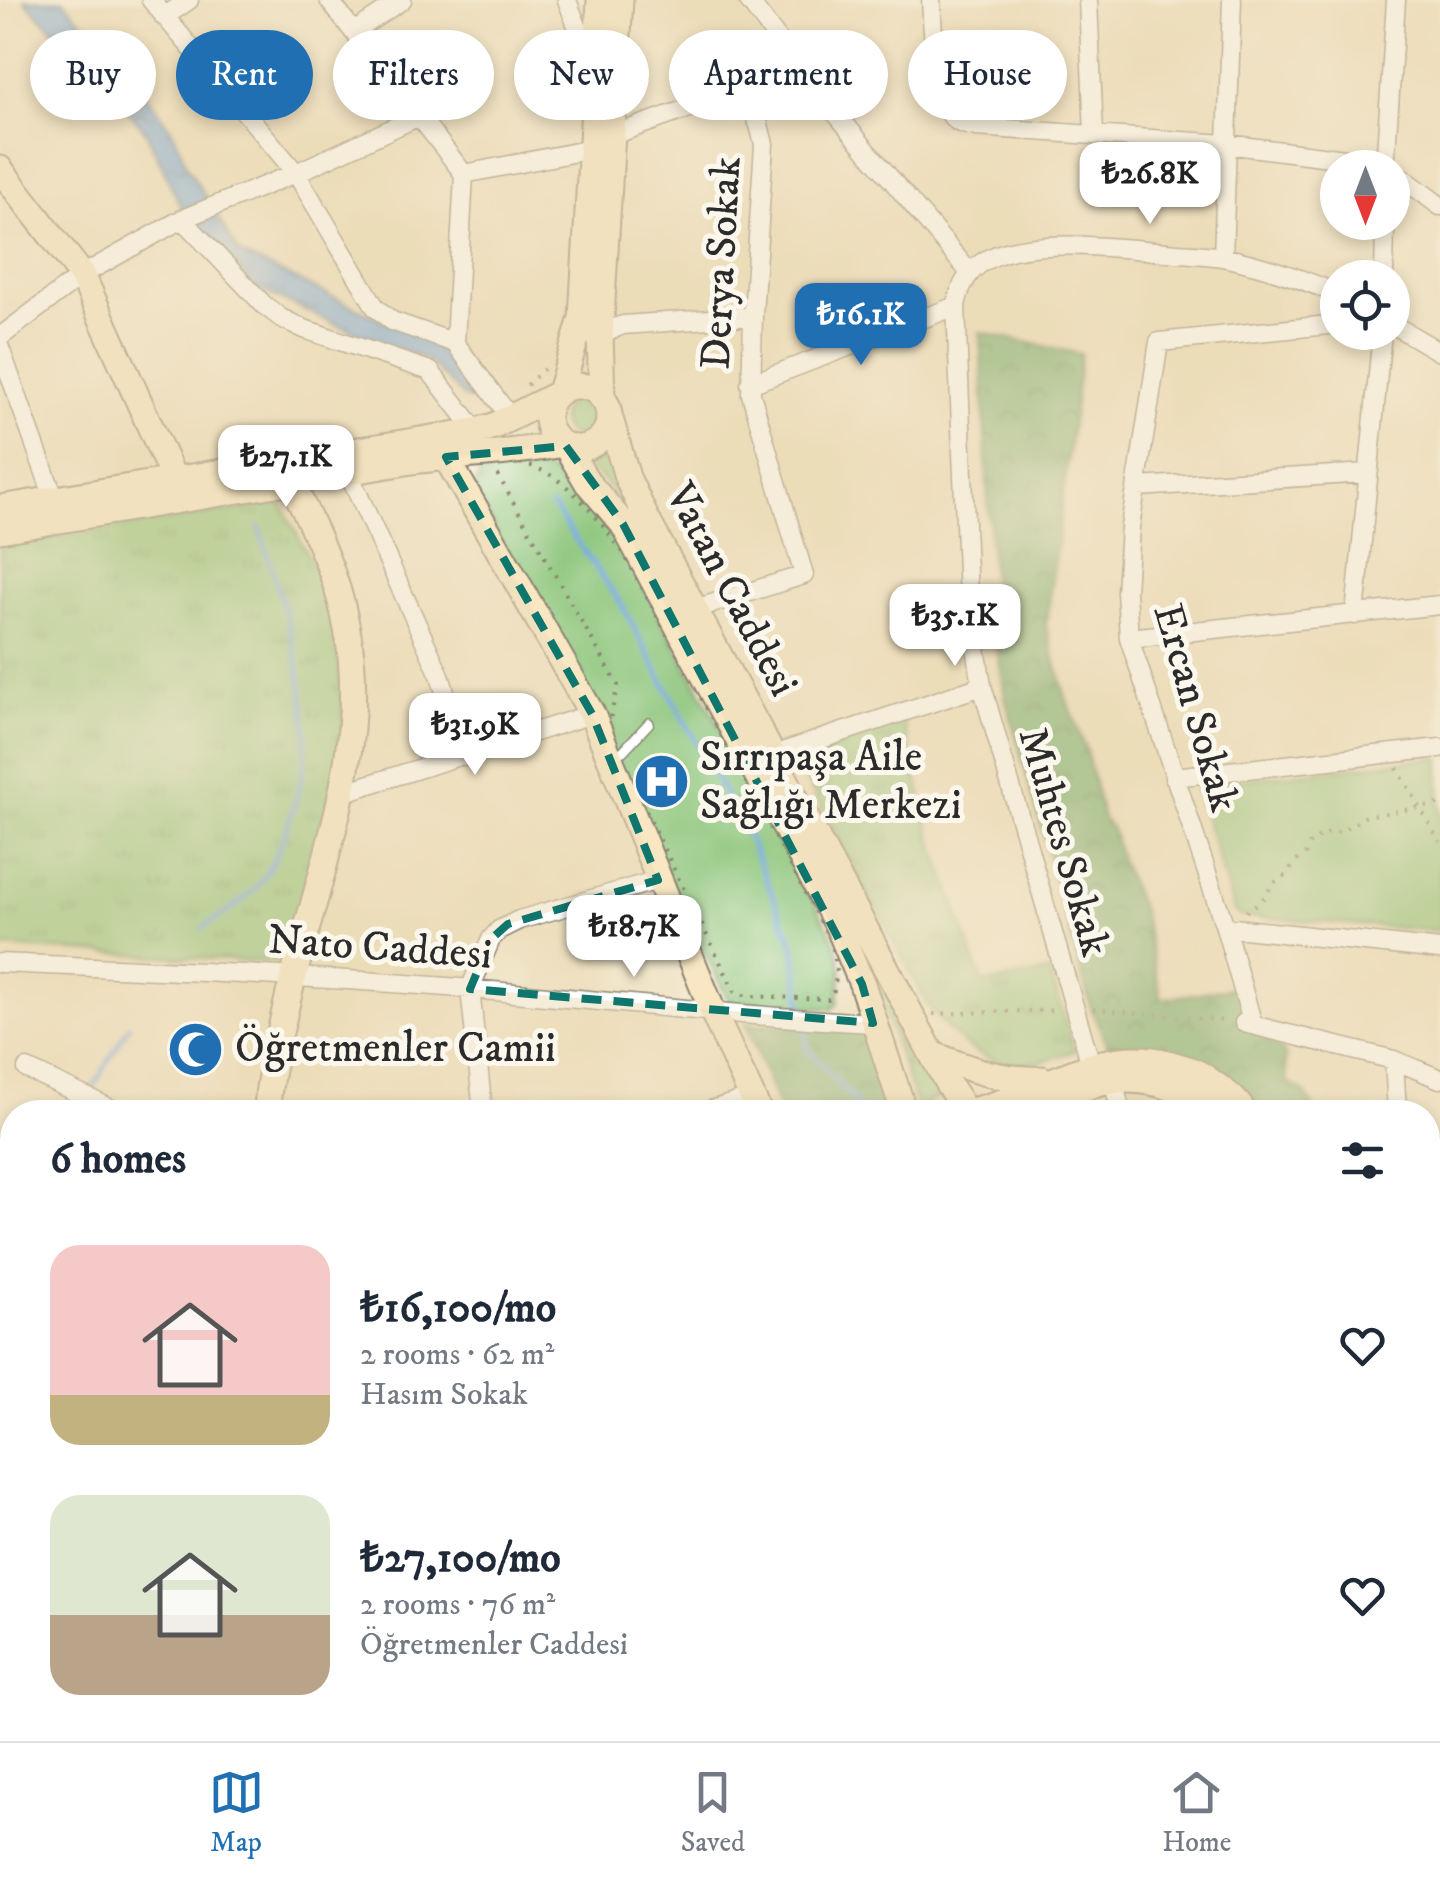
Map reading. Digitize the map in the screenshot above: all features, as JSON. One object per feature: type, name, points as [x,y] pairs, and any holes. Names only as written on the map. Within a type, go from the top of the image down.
[{"type":"main road","name":"Vatan Caddesi","points":[[598,30],[600,0]]},
{"type":"main road","name":"Vatan Caddesi","points":[[620,0],[582,318],[547,421],[555,438],[623,524],[838,926],[862,984],[900,1100]]},
{"type":"main road","name":"Vatan Caddesi","points":[[600,120],[600,334],[605,406],[620,456],[635,494],[773,756],[960,1100]]},
{"type":"main road","points":[[0,169],[82,275],[179,489]]},
{"type":"main road","points":[[0,530],[179,489],[287,472],[443,448],[480,453],[523,452],[564,445],[576,448],[604,435],[605,406],[595,391],[578,386],[443,448],[348,472],[287,472]]},
{"type":"main road","points":[[443,448],[592,714],[713,1012],[754,1100]]},
{"type":"main road","points":[[268,1100],[270,1074],[293,976],[342,793],[353,704],[342,607],[330,568],[287,472]]},
{"type":"main road","points":[[0,508],[54,498],[179,489]]},
{"type":"main road","points":[[932,1054],[992,1076],[1019,1080],[1057,1078]]},
{"type":"main road","points":[[1007,1100],[1091,1065],[1134,1058],[1201,1074],[1234,1100]]},
{"type":"main road","points":[[1055,1100],[1112,1080],[1142,1081],[1177,1089],[1198,1100]]},
{"type":"street","points":[[151,0],[296,173],[376,308],[392,320],[455,343],[510,417]]},
{"type":"street","points":[[164,17],[189,0]]},
{"type":"street","points":[[329,0],[352,30]]},
{"type":"street","points":[[357,30],[402,0]]},
{"type":"street","points":[[567,0],[579,30]]},
{"type":"street","points":[[748,0],[770,30]]},
{"type":"street","points":[[931,0],[944,106],[960,123],[1226,144],[1320,157]]},
{"type":"street","points":[[1088,0],[1094,134]]},
{"type":"street","points":[[1223,257],[1232,0]]},
{"type":"street","points":[[1389,150],[1396,0]]},
{"type":"street","name":"Derya Sokak","points":[[464,174],[602,142],[669,116]]},
{"type":"street","points":[[0,337],[82,275],[182,219],[296,173],[410,120]]},
{"type":"street","points":[[422,120],[464,174],[455,343]]},
{"type":"street","name":"Derya Sokak","points":[[696,609],[804,575],[752,403],[750,384],[764,144],[757,120]]},
{"type":"street","points":[[842,120],[970,272],[992,257],[1011,251],[1112,248],[1223,257],[1320,288]]},
{"type":"street","points":[[1410,184],[1440,206]]},
{"type":"street","points":[[182,219],[264,306],[304,329],[430,372],[476,431]]},
{"type":"street","name":"Muhtes Sokak","points":[[970,272],[958,292],[956,306],[968,596],[982,686],[1091,1065]]},
{"type":"street","points":[[750,384],[956,306]]},
{"type":"street","points":[[600,334],[623,325],[753,316]]},
{"type":"street","name":"Ercan Sokak","points":[[1248,1024],[1225,928],[1129,638],[1127,559],[1160,342],[1320,326]]},
{"type":"street","points":[[1410,334],[1440,352]]},
{"type":"street","points":[[0,348],[54,498]]},
{"type":"street","points":[[1355,615],[1380,350]]},
{"type":"street","points":[[348,472],[440,675],[464,756]]},
{"type":"street","points":[[1137,487],[1368,473]]},
{"type":"street","points":[[1129,638],[1440,605]]},
{"type":"street","points":[[773,756],[982,686]]},
{"type":"street","points":[[342,793],[592,714]]},
{"type":"street","points":[[1174,777],[1440,748]]},
{"type":"street","points":[[483,1100],[470,989],[491,939],[508,924],[658,880]]},
{"type":"street","points":[[1225,928],[1440,950]]},
{"type":"street","name":"Nato Caddesi","points":[[0,963],[293,976],[873,1023]]},
{"type":"street","points":[[1248,1024],[1394,1060],[1440,1079]]},
{"type":"street","points":[[1394,1060],[1396,1100]]},
{"type":"street","points":[[27,1069],[93,1100]]},
{"type":"street","points":[[1112,1080],[1117,1100]]},
{"type":"lane","points":[[610,758],[623,751],[649,724]]},
{"type":"path","points":[[1394,762],[1440,842]]},
{"type":"path","points":[[1259,917],[1240,916],[1266,896],[1272,884],[1288,874],[1305,855],[1309,844],[1323,834],[1340,832],[1366,816],[1440,803]]},
{"type":"path","points":[[789,998],[828,999],[833,995],[837,972],[832,943]]},
{"type":"path","points":[[912,1015],[1091,1009],[1248,1024]]},
{"type":"highlighted area","points":[[566,446],[623,524],[862,984],[873,1023],[470,989],[491,939],[508,924],[658,880],[592,714],[446,457]]},
{"type":"green space","points":[[980,332],[1081,354],[1046,627],[1086,750],[1103,819],[1112,829],[1142,911],[1162,999],[1243,986],[1253,1025],[1285,1054],[1287,1082],[1309,1100],[1246,1100],[1226,1080],[1191,1059],[1152,1048],[1108,1046],[1091,1009],[1005,697],[994,627]]},
{"type":"green space","points":[[580,399],[594,404],[599,418],[594,432],[580,437],[566,432],[561,418],[566,404]]},
{"type":"green space","points":[[609,445],[646,536],[602,479],[579,460],[591,458]]},
{"type":"green space","points":[[498,460],[520,462],[557,476],[586,501],[624,549],[836,943],[842,969],[838,1003],[832,1009],[729,1001],[474,488],[481,472]]},
{"type":"green space","points":[[281,503],[319,576],[339,666],[344,719],[331,796],[284,963],[0,947],[0,545]]},
{"type":"green space","points":[[901,713],[931,836],[983,984],[1050,972],[1075,1051],[1034,1063],[1012,1064],[983,1056],[948,1029],[928,1005],[790,750]]},
{"type":"green space","points":[[1440,757],[1440,931],[1240,916],[1234,910],[1196,788],[1200,784]]},
{"type":"green space","points":[[847,917],[946,1094],[934,1100],[914,1100],[872,971]]},
{"type":"green space","points":[[745,1023],[864,1030],[890,1100],[775,1100]]},
{"type":"water","points":[[24,0],[63,0],[89,30],[54,30]]},
{"type":"water","points":[[156,108],[240,254],[389,323],[453,345],[485,392],[467,400],[427,360],[256,288],[184,213],[146,132],[136,120],[156,120]]},
{"type":"waterway","points":[[552,506],[620,602],[749,839],[794,946],[803,1014]]},
{"type":"waterway","points":[[202,928],[245,898],[268,871],[287,827],[305,756],[304,708],[296,656],[259,527]]},
{"type":"waterway","points":[[805,1025],[808,1050],[854,1100]]},
{"type":"waterway","points":[[91,1091],[129,1026]]},
{"type":"place","name":"Sırrıpaşa Aile Sağlığı Merkezi","points":[[661,782]]},
{"type":"place","name":"Öğretmenler Camii","points":[[196,1049]]}]
